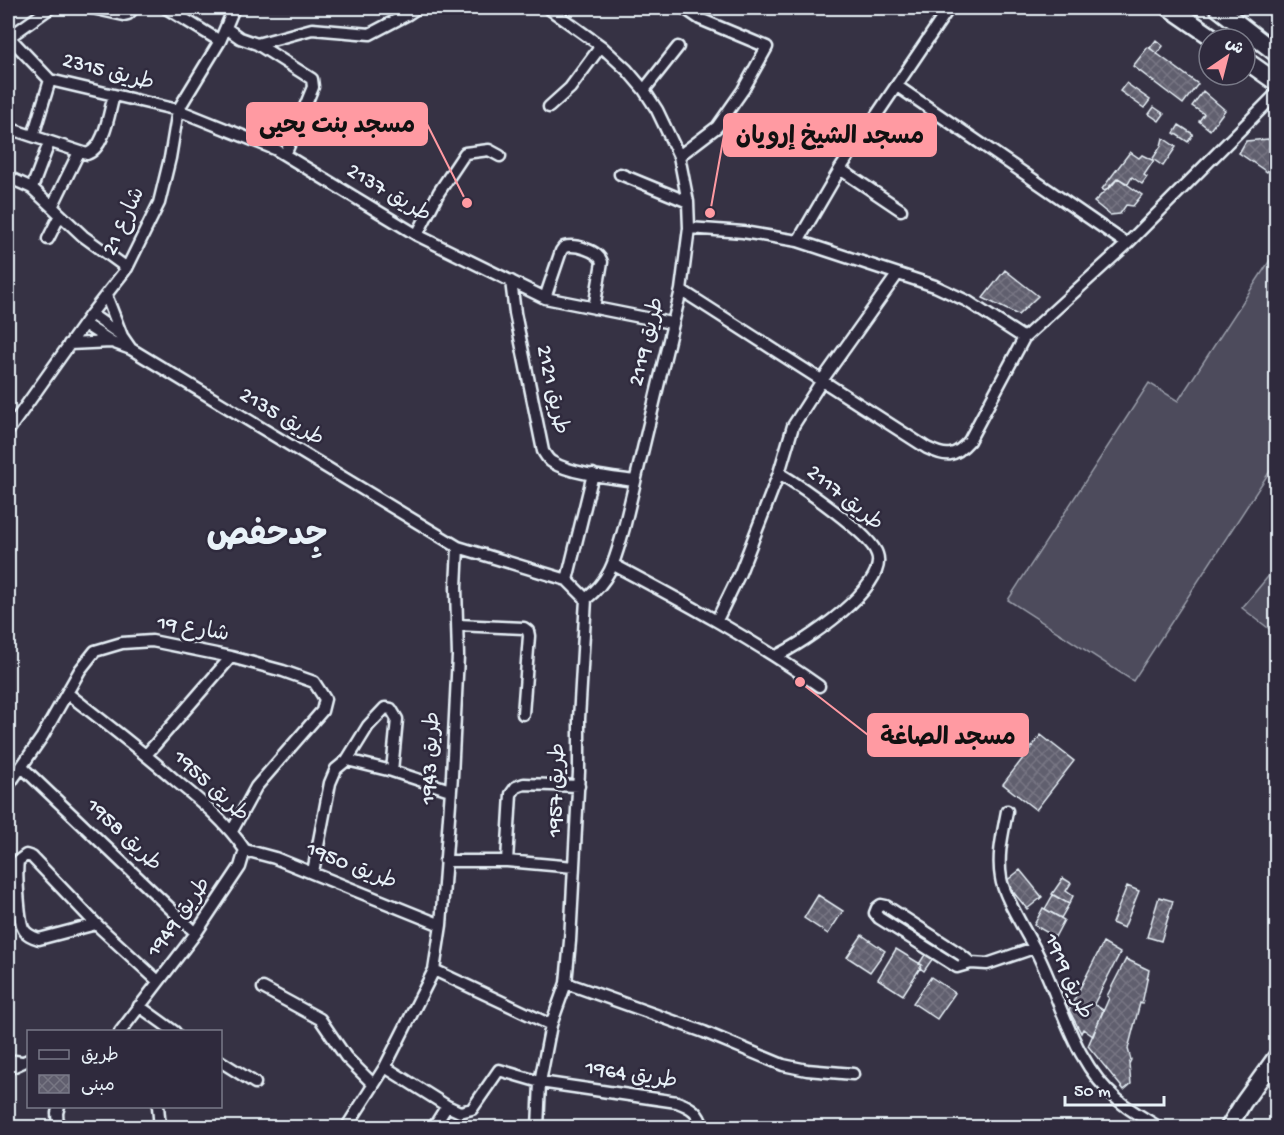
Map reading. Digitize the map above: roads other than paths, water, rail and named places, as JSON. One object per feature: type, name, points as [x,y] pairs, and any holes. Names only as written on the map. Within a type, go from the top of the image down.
[{"type":"main road","points":[[1170,8],[1198,27]]},
{"type":"main road","points":[[1218,8],[1276,52]]},
{"type":"main road","points":[[1257,69],[1276,82]]},
{"type":"street","points":[[8,38],[50,8]]},
{"type":"street","points":[[92,8],[124,15],[134,8]]},
{"type":"street","points":[[166,8],[220,41]]},
{"type":"street","name":"شارع 21","points":[[8,431],[69,344],[127,268],[159,203],[178,110],[220,41],[234,8]]},
{"type":"street","points":[[257,44],[312,29],[370,34],[417,8]]},
{"type":"street","name":"طريق 2119","points":[[548,8],[601,46],[627,70],[644,90],[657,110],[680,156],[688,202],[689,228],[681,290],[671,323],[614,565],[603,584],[586,599]]},
{"type":"street","points":[[680,156],[717,127],[743,90],[766,47],[699,19],[684,8]]},
{"type":"street","points":[[798,241],[840,169],[949,8]]},
{"type":"street","points":[[226,28],[240,38],[257,44],[312,79],[313,87],[285,155]]},
{"type":"street","name":"طريق 2315","points":[[8,38],[50,80],[178,110]]},
{"type":"street","points":[[549,107],[570,88],[601,46]]},
{"type":"street","points":[[644,90],[678,47]]},
{"type":"street","points":[[33,136],[50,80]]},
{"type":"street","points":[[897,86],[1126,244]]},
{"type":"street","points":[[8,128],[79,152],[87,154],[94,152],[100,144],[114,94]]},
{"type":"street","points":[[681,290],[927,448],[940,454],[952,455],[969,441],[1024,338],[1126,244],[1276,94]]},
{"type":"street","name":"طريق 2137","points":[[178,110],[285,155],[417,235],[545,298],[671,323]]},
{"type":"street","points":[[32,188],[50,143]]},
{"type":"street","points":[[417,235],[439,192],[465,153],[489,150],[500,156]]},
{"type":"street","points":[[48,239],[56,211],[79,152]]},
{"type":"street","points":[[840,169],[901,210]]},
{"type":"street","points":[[620,174],[688,202]]},
{"type":"street","points":[[8,177],[32,188],[83,236],[127,268]]},
{"type":"street","points":[[689,228],[743,232],[798,241],[935,286],[967,302],[1024,338]]},
{"type":"street","points":[[545,298],[561,251],[570,245],[597,254],[601,258],[594,308]]},
{"type":"street","name":"طريق 2117","points":[[717,620],[740,573],[779,473],[794,426],[823,380],[897,275]]},
{"type":"street","name":"طريق 2121","points":[[511,281],[515,313],[543,452],[552,462],[593,474],[635,482]]},
{"type":"street","points":[[106,295],[117,339]]},
{"type":"street","name":"طريق 2135","points":[[91,314],[131,349],[458,547]]},
{"type":"street","points":[[84,324],[117,339]]},
{"type":"street","points":[[69,344],[117,339]]},
{"type":"street","name":"طريق 2117","points":[[776,656],[809,639],[853,603],[879,564],[875,548],[865,537],[808,492],[779,473]]},
{"type":"street","points":[[567,580],[593,474]]},
{"type":"street","points":[[458,547],[567,580],[586,599]]},
{"type":"street","name":"طريق 1943","points":[[346,1128],[385,1067],[434,970],[441,925],[446,861],[458,656],[458,547]]},
{"type":"street","points":[[614,565],[717,620],[776,656],[819,686]]},
{"type":"street","name":"طريق 1957","points":[[538,1128],[540,1082],[551,1025],[566,983],[579,786],[579,719],[586,599]]},
{"type":"street","points":[[458,625],[524,628],[528,631],[523,714]]},
{"type":"street","name":"شارع 19","points":[[8,786],[22,767],[80,670],[95,651],[122,643],[152,641],[231,657],[283,671],[314,682],[325,699],[322,711],[256,787],[232,831]]},
{"type":"street","name":"طريق 1955","points":[[146,755],[231,657]]},
{"type":"street","name":"طريق 1955","points":[[67,693],[146,755],[213,813],[232,831],[244,850]]},
{"type":"street","points":[[313,872],[330,783],[336,769],[347,760],[368,726],[381,711],[391,709],[397,719],[392,771]]},
{"type":"street","points":[[347,760],[392,771],[450,790]]},
{"type":"street","name":"طريق 1958","points":[[22,767],[196,933]]},
{"type":"street","points":[[507,861],[511,794],[516,787],[524,784],[579,786]]},
{"type":"street","name":"طريق 1919","points":[[1007,811],[999,853],[1001,882],[1034,948],[1082,1055],[1104,1086],[1118,1100],[1160,1128]]},
{"type":"street","name":"طريق 1950","points":[[244,850],[268,855],[313,872],[441,925]]},
{"type":"street","name":"طريق 1949","points":[[121,1030],[196,933],[240,867],[244,850]]},
{"type":"street","points":[[96,924],[39,939],[30,936],[23,928],[16,874],[18,861],[26,855],[32,857],[96,924],[158,981]]},
{"type":"street","points":[[446,861],[507,861],[574,867]]},
{"type":"street","points":[[971,963],[886,906],[877,908],[875,913],[879,918],[957,967],[971,963],[987,964],[1034,948]]},
{"type":"street","points":[[434,970],[551,1025]]},
{"type":"street","points":[[566,983],[704,1032],[783,1065],[807,1070],[853,1074]]},
{"type":"street","points":[[263,988],[320,1019],[346,1057],[373,1084]]},
{"type":"street","points":[[139,1006],[172,1030]]},
{"type":"street","points":[[1228,1128],[1276,1057]]},
{"type":"street","points":[[8,1060],[25,1061]]},
{"type":"street","points":[[8,1069],[25,1061]]},
{"type":"street","points":[[222,1062],[255,1083]]},
{"type":"street","points":[[385,1067],[447,1106],[433,1128]]},
{"type":"street","name":"طريق 1964","points":[[447,1106],[460,1112],[472,1109],[499,1070],[540,1082],[677,1102],[691,1107],[697,1113],[703,1128]]},
{"type":"street","points":[[58,1128],[59,1108]]},
{"type":"street","points":[[158,1108],[160,1128]]},
{"type":"place","name":"مسجد بنت يحيى","points":[[467,203]]},
{"type":"place","name":"مسجد الشيخ إرويان","points":[[710,213]]},
{"type":"place","name":"مسجد الصاغة","points":[[800,682]]},
{"type":"district","name":"جِدحفص","points":[[267,538]]}]
